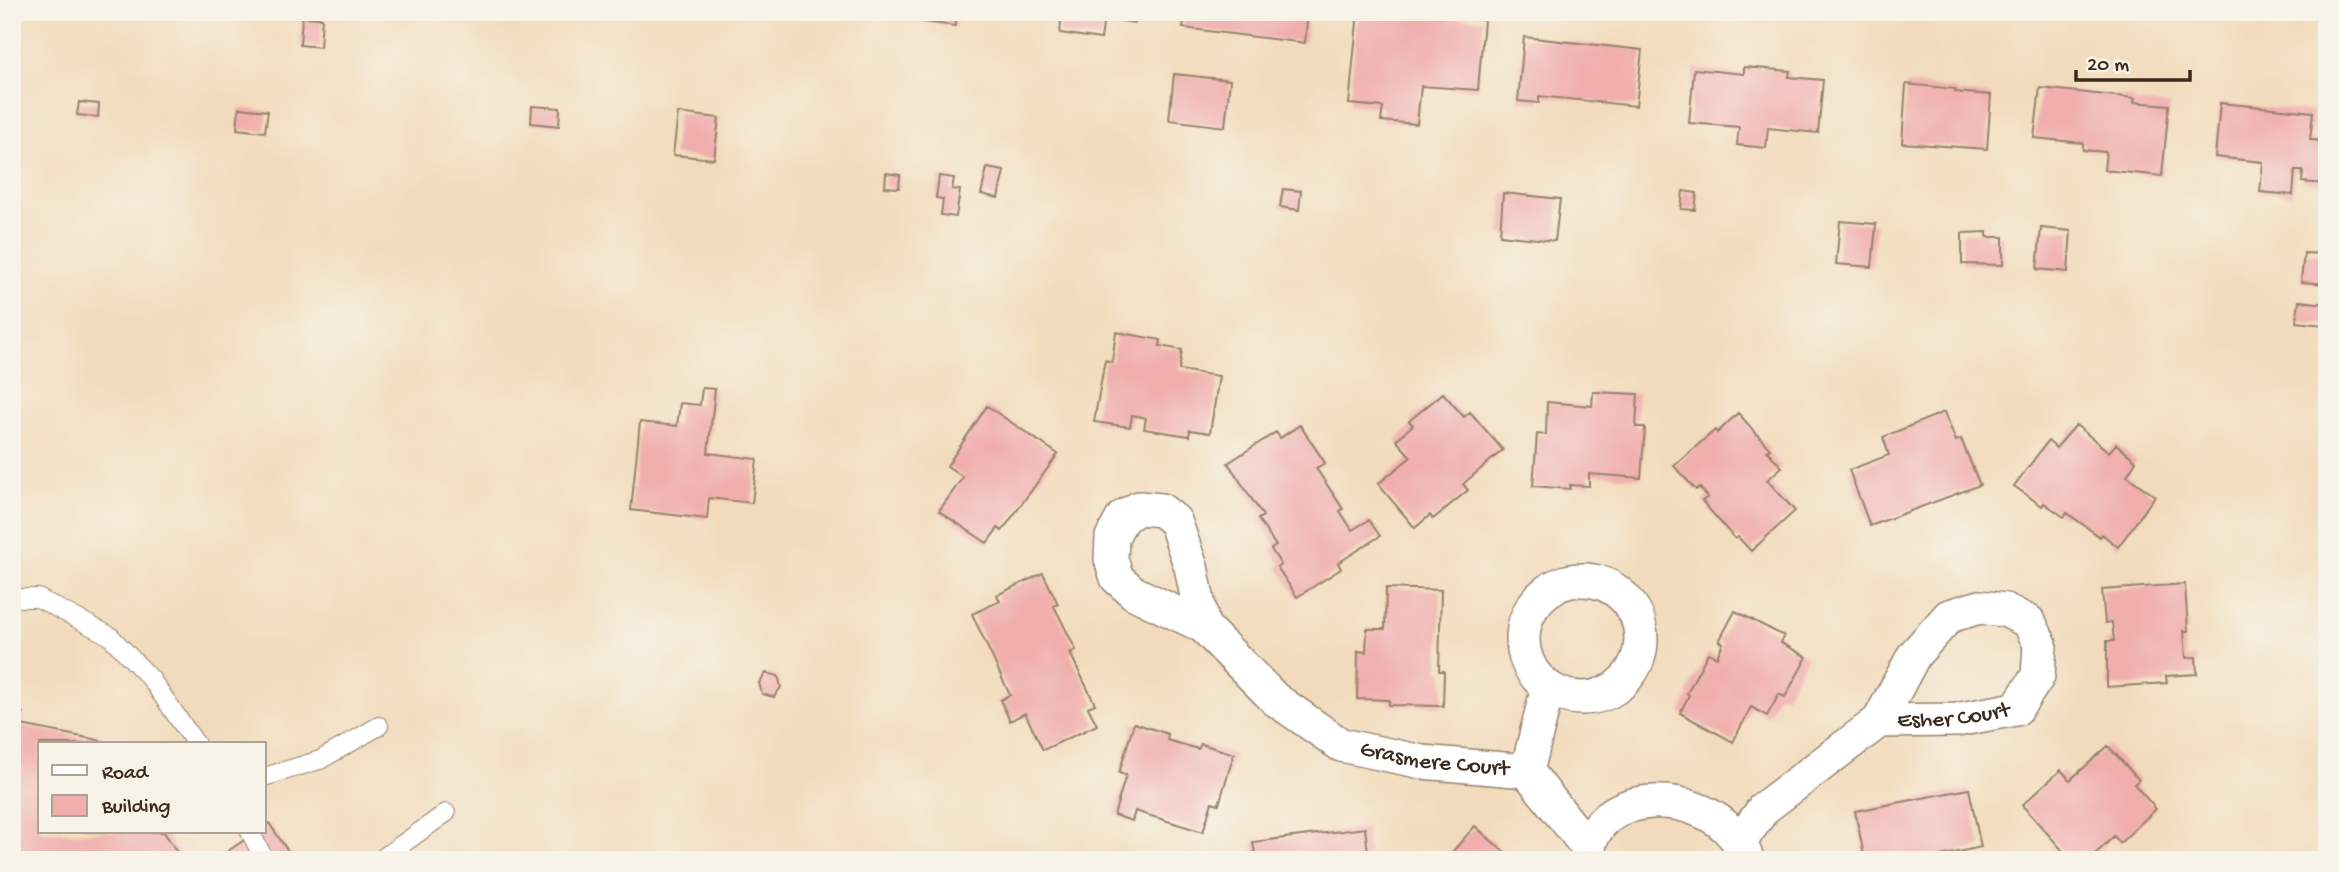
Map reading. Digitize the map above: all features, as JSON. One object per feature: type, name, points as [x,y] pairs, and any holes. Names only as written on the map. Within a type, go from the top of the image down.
[{"type":"street","name":"Esher Court","points":[[1743,851],[1764,808],[1879,722],[1914,655],[1950,616],[1980,607],[2005,610],[2029,622],[2040,644],[2038,676],[2016,709],[1956,720],[1879,722]]},
{"type":"street","name":"Grasmere Court","points":[[1203,626],[1275,699],[1341,745],[1422,762],[1527,771],[1588,854]]},
{"type":"street","points":[[1527,771],[1548,687]]},
{"type":"street","points":[[1588,854],[1598,826],[1604,818],[1646,802],[1675,802],[1704,811],[1729,829],[1743,851]]},
{"type":"lane","points":[[12,598],[38,598],[110,636],[151,679],[195,742]]},
{"type":"lane","points":[[266,776],[320,761],[379,726]]},
{"type":"lane","points":[[380,860],[446,813]]},
{"type":"lane","points":[[251,834],[265,860]]},
{"type":"building","points":[[879,12],[957,12],[955,26],[879,16]]},
{"type":"building","points":[[1062,12],[1136,12],[1135,23],[1104,18],[1101,39],[1060,33]]},
{"type":"building","points":[[1185,12],[1308,12],[1305,43],[1183,28]]},
{"type":"building","points":[[1358,12],[1403,12],[1484,20],[1478,90],[1421,86],[1417,124],[1381,121],[1383,107],[1349,104]]},
{"type":"building","points":[[302,17],[322,18],[320,47],[300,45]]},
{"type":"building","points":[[1524,37],[1642,50],[1636,106],[1539,96],[1539,103],[1518,101]]},
{"type":"building","points":[[1744,67],[1790,71],[1789,77],[1823,80],[1818,133],[1768,128],[1766,148],[1737,145],[1739,127],[1689,123],[1694,69],[1744,74]]},
{"type":"building","points":[[1174,74],[1230,80],[1225,127],[1169,120]]},
{"type":"building","points":[[1906,84],[1991,95],[1987,149],[1902,143]]},
{"type":"building","points":[[2040,88],[2135,98],[2134,102],[2169,105],[2162,176],[2104,170],[2106,152],[2083,150],[2083,143],[2034,138]]},
{"type":"building","points":[[79,102],[99,104],[98,117],[77,115]]},
{"type":"building","points":[[2220,103],[2313,112],[2310,140],[2324,141],[2327,133],[2327,184],[2302,182],[2303,171],[2295,171],[2293,195],[2260,192],[2263,162],[2215,157]]},
{"type":"building","points":[[532,106],[560,108],[559,126],[531,123]]},
{"type":"building","points":[[239,108],[268,111],[265,132],[237,129]]},
{"type":"building","points":[[678,113],[719,118],[714,159],[673,155]]},
{"type":"building","points":[[987,168],[1004,171],[998,198],[981,194]]},
{"type":"building","points":[[886,173],[900,175],[899,188],[885,187]]},
{"type":"building","points":[[939,176],[954,178],[952,189],[960,190],[956,217],[941,215],[943,199],[936,198]]},
{"type":"building","points":[[1283,189],[1301,191],[1299,210],[1280,207]]},
{"type":"building","points":[[1683,191],[1697,193],[1695,210],[1681,209]]},
{"type":"building","points":[[1503,193],[1560,199],[1555,241],[1500,235]]},
{"type":"building","points":[[1840,221],[1876,224],[1872,267],[1836,264]]},
{"type":"building","points":[[2041,228],[2071,231],[2068,272],[2037,269]]},
{"type":"building","points":[[1987,232],[1987,237],[2003,237],[2003,265],[1962,264],[1962,233]]},
{"type":"building","points":[[2304,253],[2327,254],[2327,284],[2301,282]]},
{"type":"building","points":[[2299,301],[2326,304],[2324,325],[2296,322]]},
{"type":"building","points":[[1116,332],[1161,340],[1160,346],[1182,350],[1179,370],[1219,376],[1210,433],[1190,430],[1189,436],[1144,429],[1146,418],[1132,415],[1130,427],[1094,422],[1105,360],[1112,362]]},
{"type":"building","points":[[702,388],[715,389],[708,453],[757,459],[752,503],[709,498],[707,519],[631,510],[640,422],[677,426],[680,403],[700,405]]},
{"type":"building","points":[[1593,392],[1638,394],[1636,427],[1645,427],[1641,478],[1589,474],[1589,486],[1570,485],[1570,489],[1533,486],[1537,434],[1546,435],[1547,402],[1592,406]]},
{"type":"building","points":[[1443,393],[1464,417],[1470,412],[1503,450],[1463,484],[1468,490],[1433,519],[1430,515],[1415,528],[1378,484],[1411,457],[1396,440],[1413,425],[1409,421]]},
{"type":"building","points":[[987,406],[1058,454],[1002,531],[998,528],[987,543],[939,511],[963,477],[947,466]]},
{"type":"building","points":[[1944,412],[1956,441],[1961,439],[1980,485],[1870,526],[1849,470],[1889,455],[1883,437]]},
{"type":"building","points":[[1738,413],[1782,467],[1767,480],[1795,511],[1751,551],[1738,537],[1735,539],[1702,501],[1708,497],[1699,487],[1696,490],[1674,466]]},
{"type":"building","points":[[1300,425],[1325,463],[1316,468],[1343,509],[1340,511],[1352,530],[1369,520],[1380,536],[1338,563],[1341,569],[1297,597],[1277,567],[1281,565],[1271,549],[1276,546],[1258,519],[1263,516],[1228,463],[1276,432],[1280,438]]},
{"type":"building","points":[[2076,425],[2109,452],[2116,444],[2136,461],[2127,476],[2155,496],[2118,547],[2067,513],[2064,517],[2044,503],[2042,506],[2014,486],[2048,441],[2056,448]]},
{"type":"building","points":[[1043,573],[1058,604],[1054,606],[1076,650],[1070,653],[1095,704],[1088,707],[1097,725],[1043,750],[1025,713],[1010,721],[1000,700],[1010,695],[972,614],[1000,601],[997,595]]},
{"type":"building","points":[[2185,584],[2188,631],[2184,631],[2186,658],[2196,657],[2197,674],[2166,676],[2167,683],[2107,687],[2107,641],[2114,641],[2112,622],[2105,623],[2102,590]]},
{"type":"building","points":[[1386,588],[1441,590],[1439,671],[1444,671],[1443,706],[1389,705],[1389,700],[1357,699],[1358,651],[1366,652],[1367,629],[1385,629]]},
{"type":"building","points":[[1735,611],[1784,636],[1781,643],[1807,657],[1785,697],[1779,694],[1767,716],[1751,707],[1733,742],[1680,713],[1689,695],[1687,693],[1708,653],[1717,657],[1723,643],[1719,641]]},
{"type":"building","points":[[766,673],[778,676],[781,687],[774,697],[762,694],[759,683]]},
{"type":"building","points":[[12,710],[23,713],[21,725],[104,742],[38,742],[38,834],[165,834],[182,860],[12,860]]},
{"type":"building","points":[[1134,723],[1168,734],[1167,740],[1198,749],[1201,744],[1234,754],[1219,804],[1212,802],[1203,832],[1135,811],[1132,821],[1114,815],[1126,775],[1119,773]]},
{"type":"building","points":[[2108,746],[2139,780],[2134,784],[2156,809],[2120,843],[2114,836],[2089,860],[2071,860],[2022,805],[2061,770],[2070,780]]},
{"type":"building","points":[[1969,789],[1981,847],[1940,856],[1941,860],[1865,860],[1855,811]]},
{"type":"building","points":[[269,823],[294,860],[215,860],[253,834],[266,834],[266,825]]},
{"type":"building","points":[[1475,826],[1511,858],[1510,860],[1445,860]]},
{"type":"building","points":[[1365,828],[1369,860],[1256,860],[1253,842]]}]
